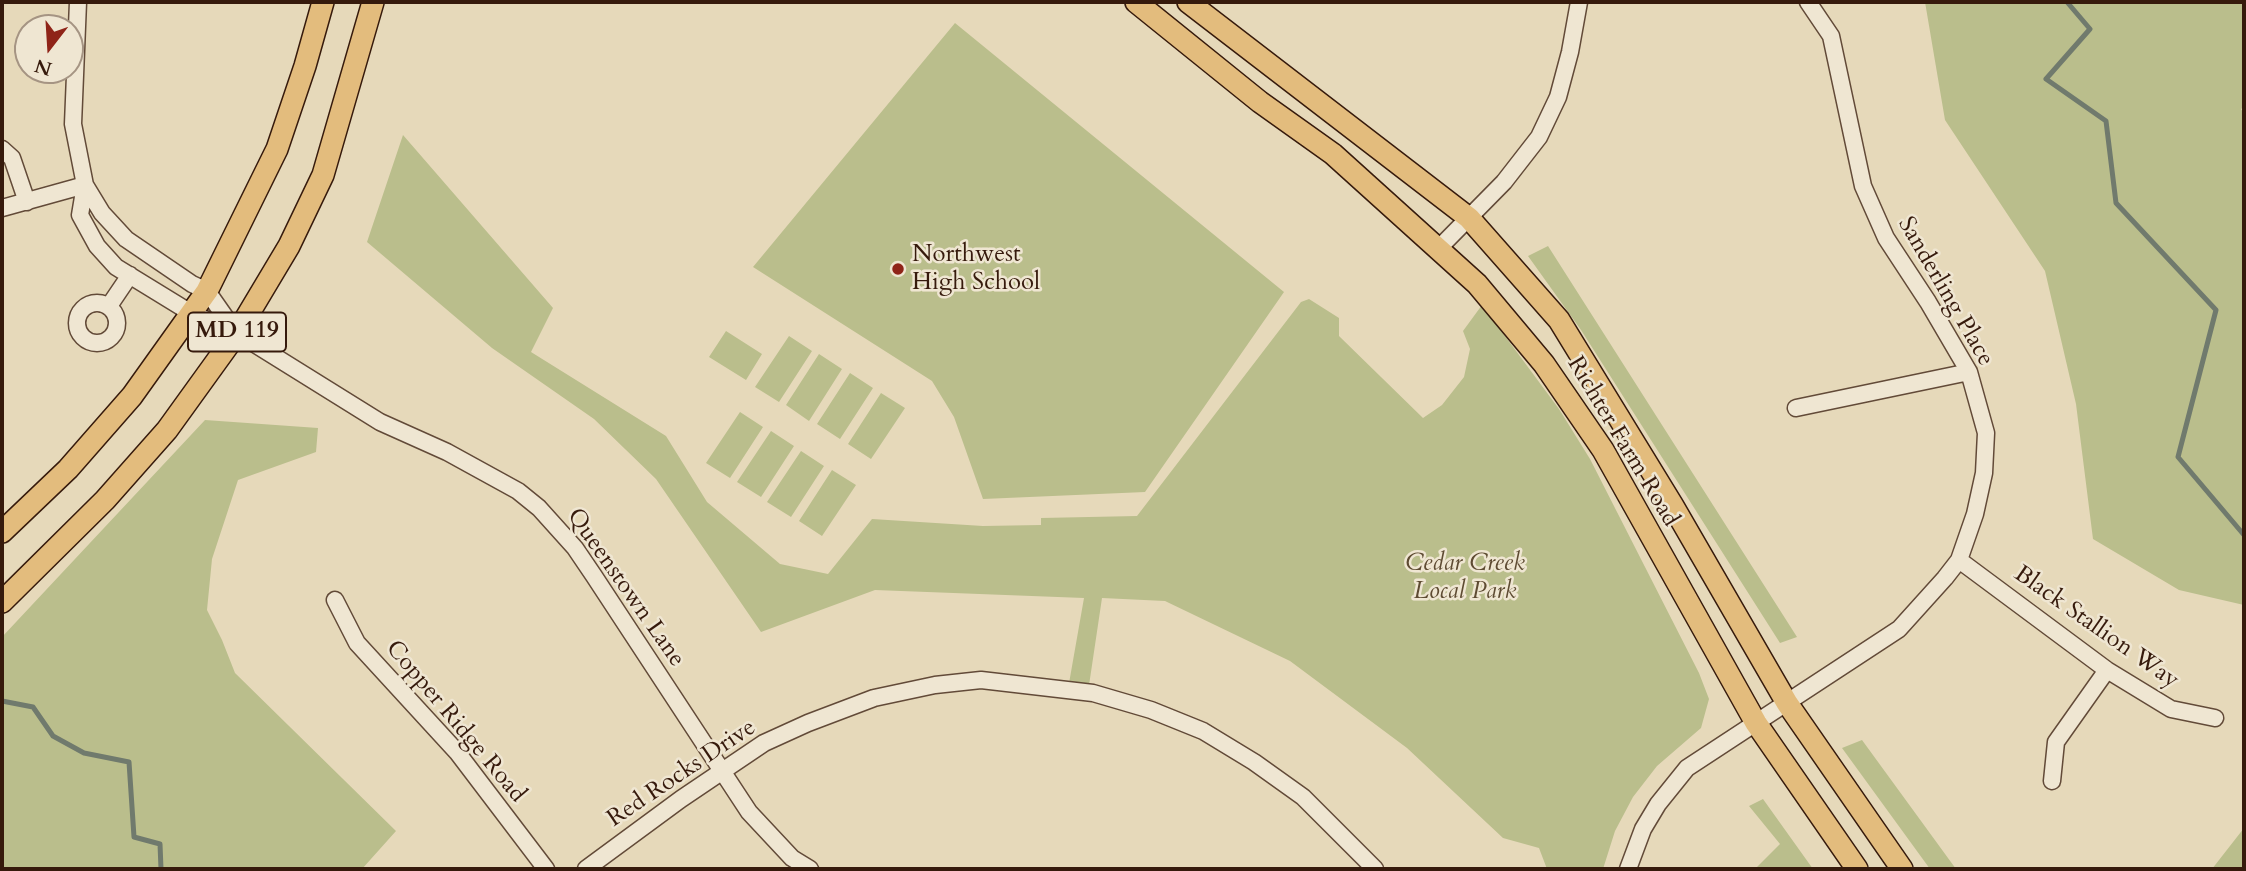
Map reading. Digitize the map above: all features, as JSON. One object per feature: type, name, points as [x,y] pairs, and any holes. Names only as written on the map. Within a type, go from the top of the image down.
[{"type":"main road","name":"MD 119","points":[[2,532],[68,469],[132,396],[207,291],[277,149],[323,2]]},
{"type":"main road","name":"MD 119","points":[[2,602],[105,499],[167,430],[237,333],[289,246],[323,175],[373,2]]},
{"type":"main road","name":"Richter Farm Road","points":[[1136,2],[1260,102],[1333,153],[1477,284],[1544,364],[1602,450],[1756,723],[1857,869]]},
{"type":"main road","name":"Richter Farm Road","points":[[1188,2],[1469,218],[1559,320],[1673,506],[1787,702],[1902,869]]},
{"type":"street","points":[[78,2],[73,124],[85,185],[102,213],[126,239],[192,284],[207,291],[237,333]]},
{"type":"street","points":[[1439,248],[1504,182],[1539,136],[1558,97],[1579,2]]},
{"type":"street","name":"Sanderling Place","points":[[1628,869],[1643,829],[1658,804],[1687,768],[1899,629],[1959,560],[1975,514],[1984,473],[1986,433],[1969,372],[1886,238],[1863,186],[1831,36],[1808,2]]},
{"type":"street","points":[[2,149],[12,158],[27,202]]},
{"type":"street","points":[[2,208],[85,185]]},
{"type":"street","points":[[85,185],[80,215],[97,246],[116,267],[191,313],[237,333]]},
{"type":"street","points":[[109,306],[154,257]]},
{"type":"street","name":"Queenstown Lane","points":[[237,333],[380,422],[447,452],[499,480],[539,508],[575,548],[749,812],[792,858],[810,869]]},
{"type":"street","points":[[1796,408],[1969,372]]},
{"type":"street","name":"Black Stallion Way","points":[[1959,560],[2108,670],[2171,709],[2215,718]]},
{"type":"street","name":"Copper Ridge Road","points":[[335,600],[357,643],[457,752],[546,869]]},
{"type":"street","points":[[2052,781],[2056,742],[2108,670]]},
{"type":"street","name":"Red Rocks Drive","points":[[586,869],[722,770],[764,743],[874,698],[935,685],[981,680],[1088,692],[1151,710],[1203,732],[1254,762],[1303,797],[1375,869]]},
{"type":"green space","points":[[1925,2],[2244,2],[2244,107],[2241,109],[2244,114],[2244,605],[2179,590],[2093,539],[2076,404],[2045,271],[1945,120]]},
{"type":"green space","points":[[955,23],[1284,292],[1145,492],[983,499],[954,417],[932,381],[753,267]]},
{"type":"green space","name":"Cedar Creek Local Park","points":[[403,135],[553,308],[531,352],[666,436],[707,502],[780,564],[828,574],[872,519],[983,526],[1041,525],[1041,518],[1137,516],[1301,302],[1309,299],[1339,318],[1339,336],[1423,418],[1442,405],[1464,377],[1470,349],[1463,331],[1482,305],[1559,409],[1590,459],[1699,673],[1709,699],[1701,728],[1657,766],[1633,797],[1615,831],[1603,869],[1547,869],[1539,848],[1503,838],[1407,748],[1290,661],[1165,601],[1102,598],[1088,692],[1068,689],[1084,598],[875,590],[761,632],[656,479],[594,419],[492,348],[367,242]]},
{"type":"green space","points":[[1548,246],[1797,637],[1780,643],[1581,330],[1528,256]]},
{"type":"green space","points":[[726,331],[762,354],[746,380],[709,357]]},
{"type":"green space","points":[[789,336],[812,351],[779,402],[755,387]]},
{"type":"green space","points":[[819,354],[842,369],[809,421],[786,405]]},
{"type":"green space","points":[[850,373],[873,388],[840,439],[817,424]]},
{"type":"green space","points":[[881,393],[905,408],[871,459],[848,444]]},
{"type":"green space","points":[[740,412],[763,427],[730,478],[706,463]]},
{"type":"green space","points":[[205,420],[318,428],[316,452],[238,480],[212,559],[207,610],[235,673],[396,831],[362,869],[2,869],[2,637]]},
{"type":"green space","points":[[771,431],[794,446],[761,497],[737,482]]},
{"type":"green space","points":[[801,451],[824,466],[791,517],[767,502]]},
{"type":"green space","points":[[832,470],[856,485],[822,536],[799,521]]},
{"type":"green space","points":[[1862,740],[1956,869],[1930,869],[1842,748]]},
{"type":"green space","points":[[1763,799],[1813,869],[1755,869],[1780,844],[1749,806]]},
{"type":"green space","points":[[2244,828],[2244,869],[2212,869]]},
{"type":"waterway","points":[[2067,2],[2090,29],[2046,79],[2106,121],[2116,203],[2216,310],[2178,457],[2244,535]]},
{"type":"waterway","points":[[2,701],[33,707],[53,736],[84,753],[129,762],[134,837],[160,844],[161,869]]},
{"type":"place","name":"Northwest High School","points":[[898,269]]}]
